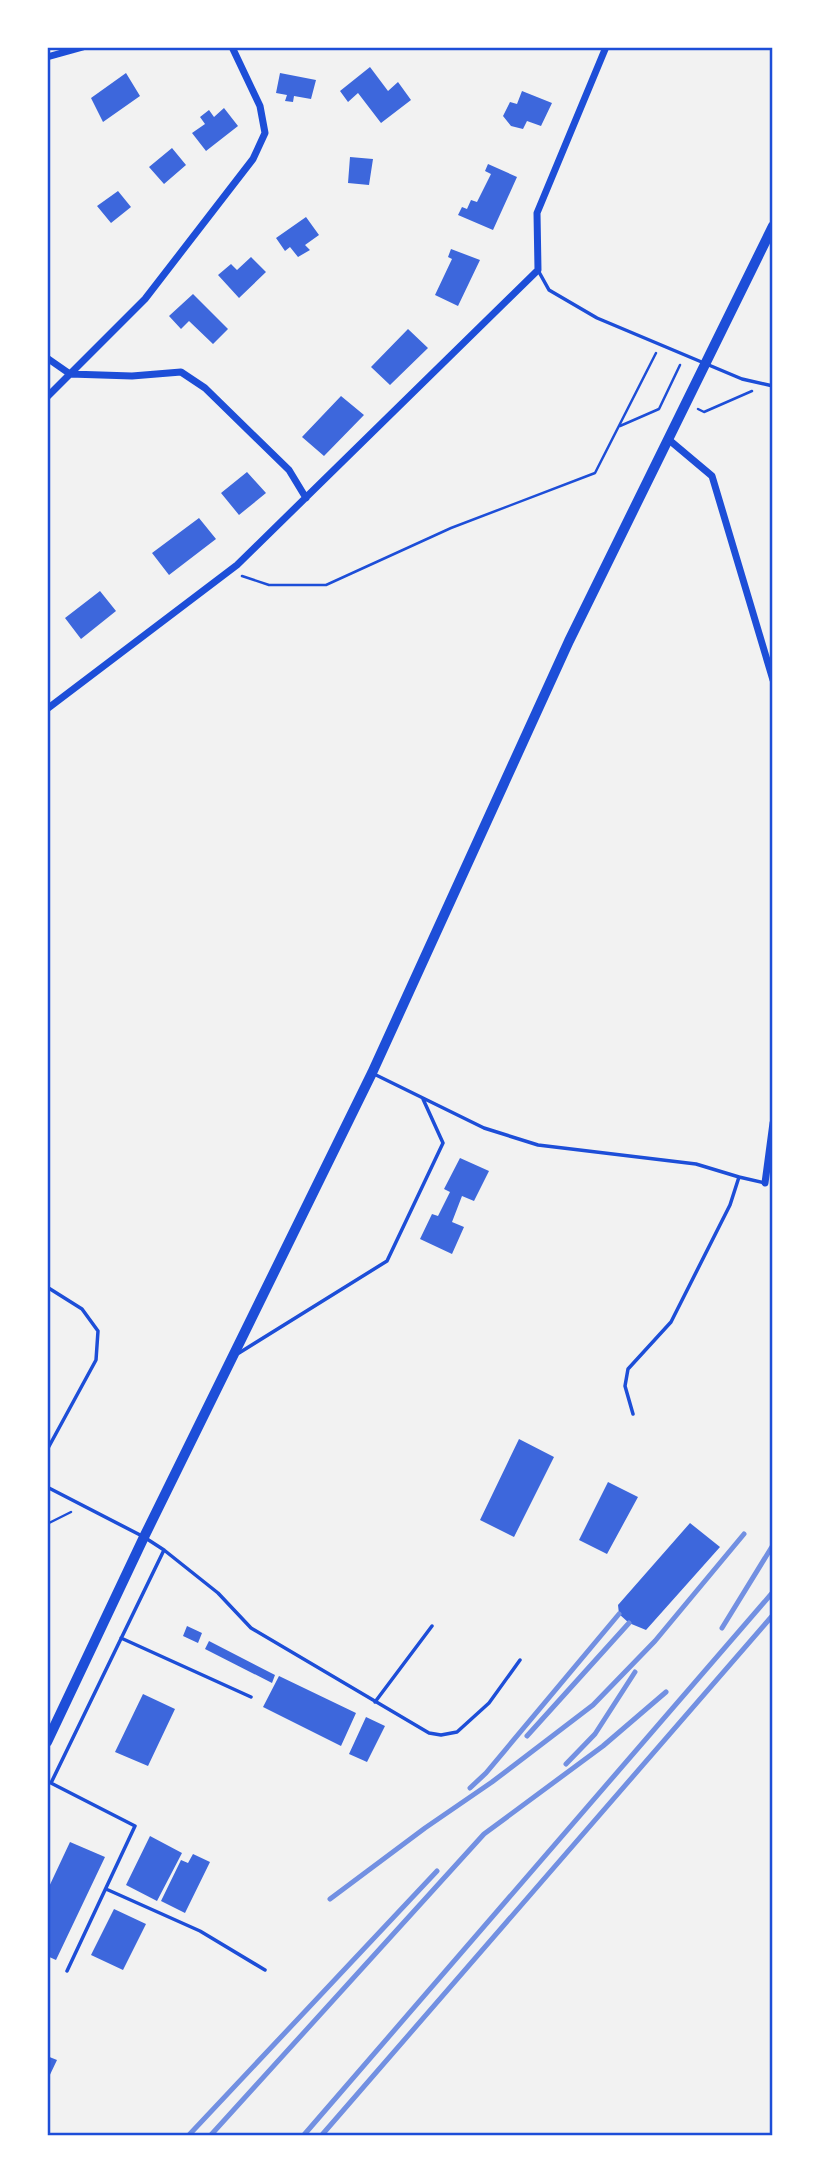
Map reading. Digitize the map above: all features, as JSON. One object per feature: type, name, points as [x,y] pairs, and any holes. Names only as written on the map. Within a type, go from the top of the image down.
[{"type":"main road","points":[[47,1742],[231,1357],[373,1073],[569,641],[773,226]]},
{"type":"street","points":[[47,57],[83,47]]},
{"type":"street","points":[[47,397],[145,299],[253,159],[265,133],[260,106],[232,47]]},
{"type":"street","points":[[47,709],[229,572],[537,270],[537,213],[606,47]]},
{"type":"street","points":[[47,358],[70,374],[132,376],[181,372],[205,388],[289,470],[306,498]]},
{"type":"street","points":[[668,439],[712,477],[773,680]]},
{"type":"street","points":[[765,1183],[773,1123]]},
{"type":"lane","points":[[537,270],[549,290],[597,318],[742,379],[770,385]]},
{"type":"lane","points":[[373,1073],[484,1128],[538,1145],[696,1164],[765,1183]]},
{"type":"lane","points":[[231,1357],[387,1261],[443,1143],[422,1097]]},
{"type":"lane","points":[[633,1414],[625,1386],[628,1368],[671,1322],[730,1205],[739,1177]]},
{"type":"lane","points":[[47,1287],[82,1309],[99,1331],[96,1360],[47,1450]]},
{"type":"lane","points":[[47,1488],[144,1536],[218,1592],[251,1628],[429,1733],[441,1735],[457,1732],[489,1703],[520,1661]]},
{"type":"lane","points":[[67,1971],[135,1826],[49,1782],[164,1549]]},
{"type":"lane","points":[[375,1702],[432,1626]]},
{"type":"lane","points":[[121,1638],[251,1697]]},
{"type":"lane","points":[[106,1889],[200,1931],[265,1970]]},
{"type":"path","points":[[229,572],[269,585],[326,585],[451,528],[595,473],[660,345]]},
{"type":"path","points":[[618,427],[659,409],[685,356]]},
{"type":"path","points":[[686,402],[704,412],[770,385]]},
{"type":"path","points":[[47,1524],[83,1506]]},
{"type":"building","points":[[370,67],[388,91],[398,82],[411,100],[381,123],[358,93],[348,102],[340,91]]},
{"type":"building","points":[[126,73],[140,96],[103,122],[91,98]]},
{"type":"building","points":[[280,73],[316,80],[311,99],[294,96],[293,102],[285,101],[287,95],[276,93]]},
{"type":"building","points":[[522,91],[552,103],[541,126],[527,121],[523,129],[511,126],[503,116],[510,102],[517,104]]},
{"type":"building","points":[[224,108],[238,126],[206,151],[192,133],[205,124],[200,117],[209,110],[214,117]]},
{"type":"building","points":[[172,148],[186,165],[164,184],[149,167]]},
{"type":"building","points":[[350,157],[373,159],[369,185],[348,183]]},
{"type":"building","points":[[488,164],[517,177],[493,230],[458,215],[462,207],[467,209],[471,200],[477,202],[491,174],[485,171]]},
{"type":"building","points":[[118,191],[131,207],[111,223],[97,206]]},
{"type":"building","points":[[306,217],[319,235],[305,245],[310,250],[298,257],[290,247],[285,251],[276,238]]},
{"type":"building","points":[[451,249],[480,260],[458,306],[435,295],[452,259],[448,257]]},
{"type":"building","points":[[251,257],[266,272],[239,298],[218,275],[231,264],[237,270]]},
{"type":"building","points":[[193,294],[228,329],[213,344],[189,321],[181,329],[169,316]]},
{"type":"building","points":[[408,329],[428,348],[390,385],[371,367]]},
{"type":"building","points":[[341,396],[364,415],[324,456],[302,437]]},
{"type":"building","points":[[247,472],[266,493],[239,515],[221,493]]},
{"type":"building","points":[[199,518],[216,539],[169,575],[152,553]]},
{"type":"building","points":[[100,591],[116,611],[81,639],[65,618]]},
{"type":"building","points":[[460,1158],[489,1171],[474,1201],[462,1196],[452,1222],[464,1227],[452,1254],[420,1239],[432,1214],[438,1216],[450,1192],[444,1189]]},
{"type":"building","points":[[519,1439],[554,1457],[514,1537],[480,1520]]},
{"type":"building","points":[[608,1482],[638,1497],[607,1554],[579,1540]]},
{"type":"building","points":[[690,1523],[720,1547],[646,1630],[629,1623],[619,1614],[618,1605]]},
{"type":"building","points":[[187,1626],[202,1633],[198,1643],[183,1636]]},
{"type":"building","points":[[209,1641],[275,1675],[272,1683],[205,1649]]},
{"type":"building","points":[[279,1676],[356,1713],[341,1746],[263,1707]]},
{"type":"building","points":[[143,1694],[175,1709],[148,1766],[115,1752]]},
{"type":"building","points":[[366,1717],[385,1726],[367,1762],[349,1754]]},
{"type":"building","points":[[150,1836],[182,1853],[157,1901],[126,1885]]},
{"type":"building","points":[[70,1842],[105,1857],[56,1960],[47,1956],[47,1891]]},
{"type":"building","points":[[193,1854],[210,1862],[185,1913],[161,1901],[181,1860],[188,1863]]},
{"type":"building","points":[[114,1909],[146,1924],[123,1970],[91,1955]]},
{"type":"building","points":[[47,2056],[57,2060],[47,2081]]},
{"type":"railway","points":[[330,1899],[593,1705],[655,1641],[744,1534]]},
{"type":"railway","points":[[722,1628],[773,1545]]},
{"type":"railway","points":[[303,2136],[773,1592]]},
{"type":"railway","points":[[470,1788],[486,1773],[619,1614]]},
{"type":"railway","points":[[321,2136],[773,1615]]},
{"type":"railway","points":[[527,1736],[629,1623]]},
{"type":"railway","points":[[566,1764],[595,1734],[635,1672]]},
{"type":"railway","points":[[210,2136],[484,1834],[603,1746],[666,1692]]},
{"type":"railway","points":[[188,2136],[437,1871]]}]
